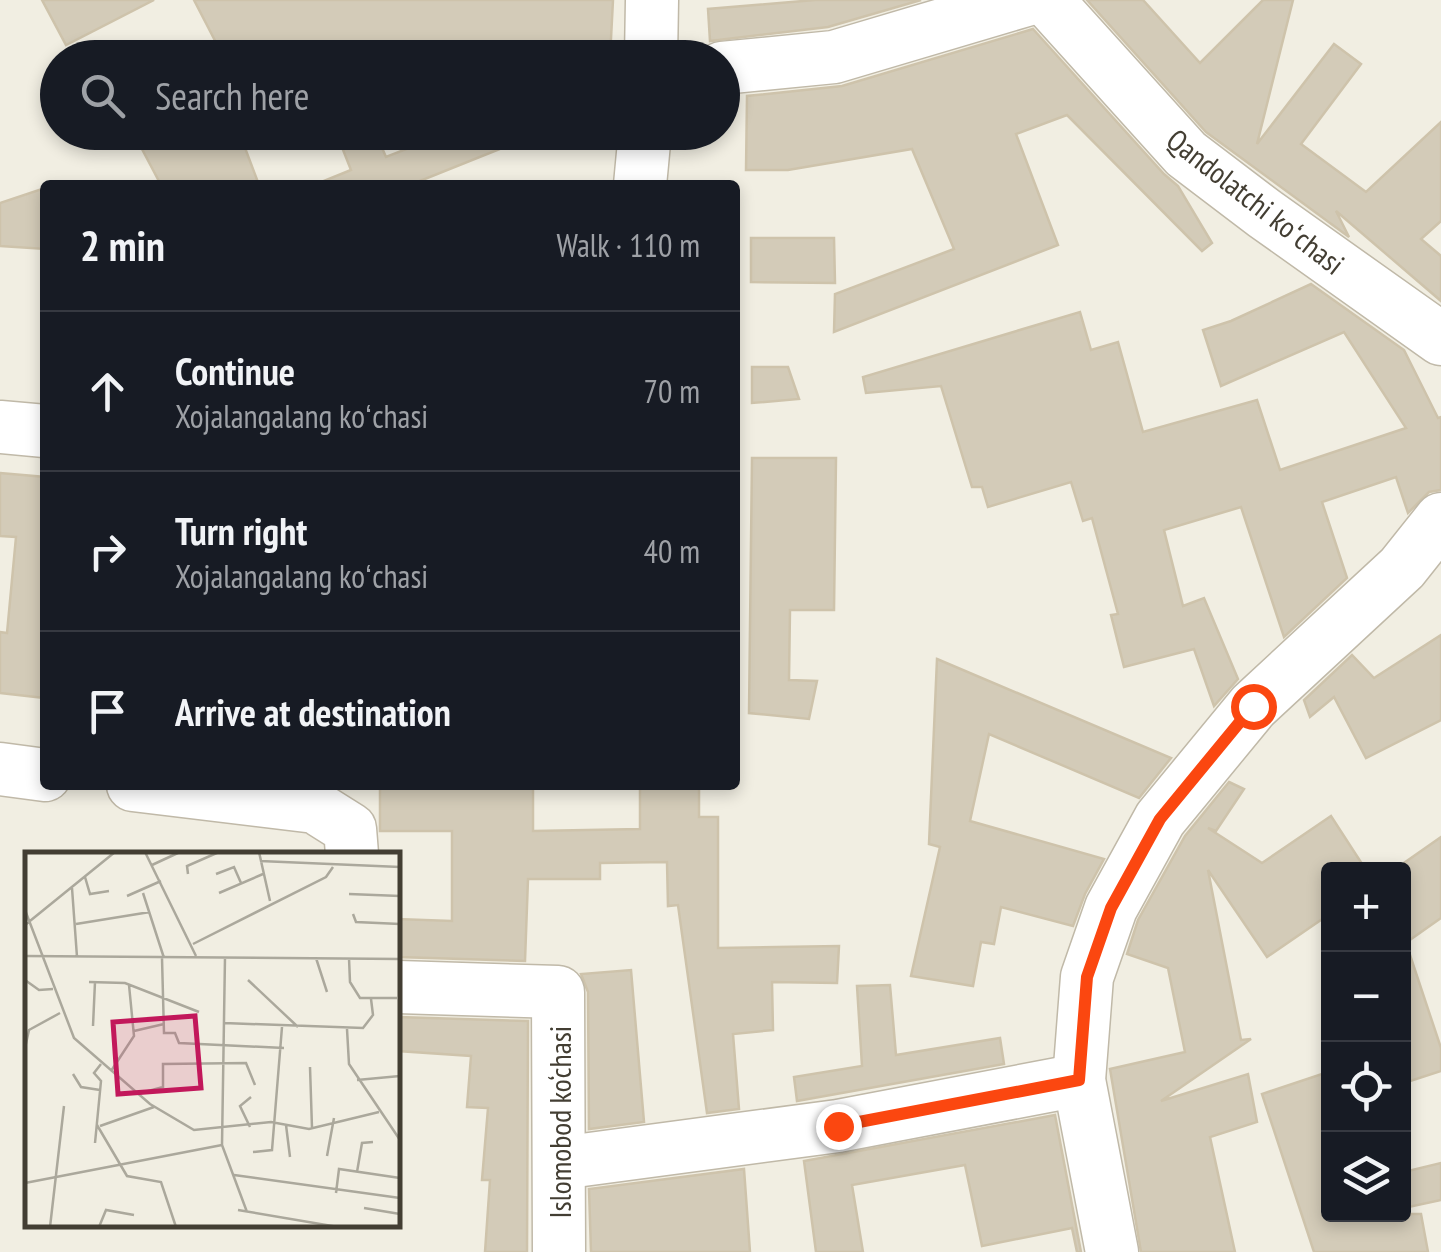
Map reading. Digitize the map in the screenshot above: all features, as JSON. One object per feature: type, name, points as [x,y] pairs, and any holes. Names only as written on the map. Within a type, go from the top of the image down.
[{"type":"street","points":[[651,40],[652,0]]},
{"type":"street","points":[[740,66],[834,56],[1026,0]]},
{"type":"street","name":"Qandolatchi koʻchasi","points":[[1047,0],[1186,154],[1441,338]]},
{"type":"street","points":[[640,180],[643,150]]},
{"type":"street","points":[[0,427],[40,431]]},
{"type":"street","points":[[1112,1252],[1079,1080],[1087,977],[1111,908],[1160,819],[1253,706],[1402,568],[1441,518]]},
{"type":"street","points":[[0,769],[40,773]]},
{"type":"street","points":[[176,790],[315,806],[350,829],[352,852]]},
{"type":"street","name":"Islomobod ko‘chasi","points":[[400,987],[558,992],[559,1252]]},
{"type":"street","points":[[560,1162],[838,1126],[1079,1080]]},
{"type":"building","points":[[42,0],[154,0],[76,40],[63,40]]},
{"type":"building","points":[[194,0],[613,0],[611,40],[215,40]]},
{"type":"building","points":[[815,0],[921,0],[828,27],[718,40],[710,40],[708,9]]},
{"type":"building","points":[[1087,0],[1143,0],[1200,63],[1263,0],[1293,0],[1257,144],[1334,44],[1361,64],[1301,144],[1366,192],[1441,122],[1441,221],[1421,239],[1441,256],[1441,301],[1336,211],[1349,237],[1206,132]]},
{"type":"building","points":[[1033,29],[1178,186],[1212,243],[1202,251],[1067,115],[1016,134],[1058,245],[834,332],[835,294],[954,249],[912,149],[788,170],[746,170],[747,96],[842,86]]},
{"type":"building","points":[[143,150],[246,150],[257,180],[158,180]]},
{"type":"building","points":[[343,150],[383,150],[386,157],[404,150],[497,150],[422,180],[326,180],[351,170]]},
{"type":"building","points":[[40,190],[40,249],[0,246],[0,203]]},
{"type":"building","points":[[751,238],[834,238],[835,283],[751,282]]},
{"type":"building","points":[[1311,284],[1404,350],[1438,418],[1441,417],[1441,490],[1429,492],[1408,513],[1396,477],[1322,502],[1347,578],[1284,637],[1241,507],[1164,530],[1183,606],[1204,598],[1238,679],[1214,706],[1194,649],[1124,667],[1111,615],[1118,614],[1092,518],[1083,521],[1071,482],[988,507],[982,487],[972,487],[941,386],[866,393],[863,377],[1080,312],[1091,350],[1118,342],[1143,432],[1257,400],[1280,470],[1406,428],[1344,332],[1221,386],[1203,330]]},
{"type":"building","points":[[752,367],[788,367],[799,399],[752,403]]},
{"type":"building","points":[[752,458],[836,458],[834,610],[790,610],[789,680],[817,681],[809,719],[749,713]]},
{"type":"building","points":[[0,473],[40,477],[40,697],[0,693],[0,632],[7,633],[16,537],[0,536]]},
{"type":"building","points":[[1441,635],[1441,720],[1366,758],[1334,697],[1310,717],[1304,700],[1352,655],[1374,678]]},
{"type":"building","points":[[937,659],[1171,758],[1139,798],[989,734],[970,821],[1104,859],[1073,926],[1001,907],[994,944],[981,942],[973,986],[911,976],[940,847],[929,844]]},
{"type":"building","points":[[1229,782],[1244,789],[1216,831],[1208,828],[1262,863],[1331,816],[1361,862],[1321,862],[1321,920],[1267,957],[1208,870],[1241,1040],[1251,1039],[1161,1101],[1248,1074],[1257,1122],[1210,1137],[1235,1252],[1141,1252],[1110,1069],[1185,1052],[1168,968],[1127,954],[1138,920],[1185,836]]},
{"type":"building","points":[[380,790],[533,790],[533,831],[640,829],[640,790],[699,790],[699,817],[718,817],[718,948],[839,946],[837,983],[772,982],[773,1030],[733,1034],[739,1109],[707,1113],[678,905],[668,906],[667,862],[600,863],[600,879],[528,879],[525,961],[400,957],[400,919],[452,921],[452,831],[380,831]]},
{"type":"building","points":[[1441,837],[1441,918],[1411,939],[1411,862],[1405,862]]},
{"type":"building","points":[[1411,958],[1441,1048],[1441,1071],[1411,1081]]},
{"type":"building","points":[[631,970],[644,1122],[589,1129],[588,992],[581,974]]},
{"type":"building","points":[[890,985],[896,1055],[1000,1038],[1004,1064],[797,1101],[794,1077],[862,1066],[857,986]]},
{"type":"building","points":[[400,1017],[528,1021],[527,1252],[485,1252],[490,1180],[482,1180],[488,1108],[467,1107],[471,1056],[400,1051]]},
{"type":"building","points":[[1321,1074],[1321,1222],[1411,1222],[1411,1214],[1421,1214],[1428,1252],[1314,1252],[1262,1094]]},
{"type":"building","points":[[1055,1115],[1081,1252],[1077,1252],[1072,1228],[982,1246],[965,1165],[852,1185],[863,1252],[816,1252],[804,1161]]},
{"type":"building","points":[[1441,1163],[1441,1200],[1411,1206],[1411,1170]]},
{"type":"building","points":[[744,1169],[750,1252],[591,1252],[589,1189]]},
{"type":"route","points":[[838,1126],[1079,1080],[1087,977],[1111,908],[1160,819],[1253,706]]}]
